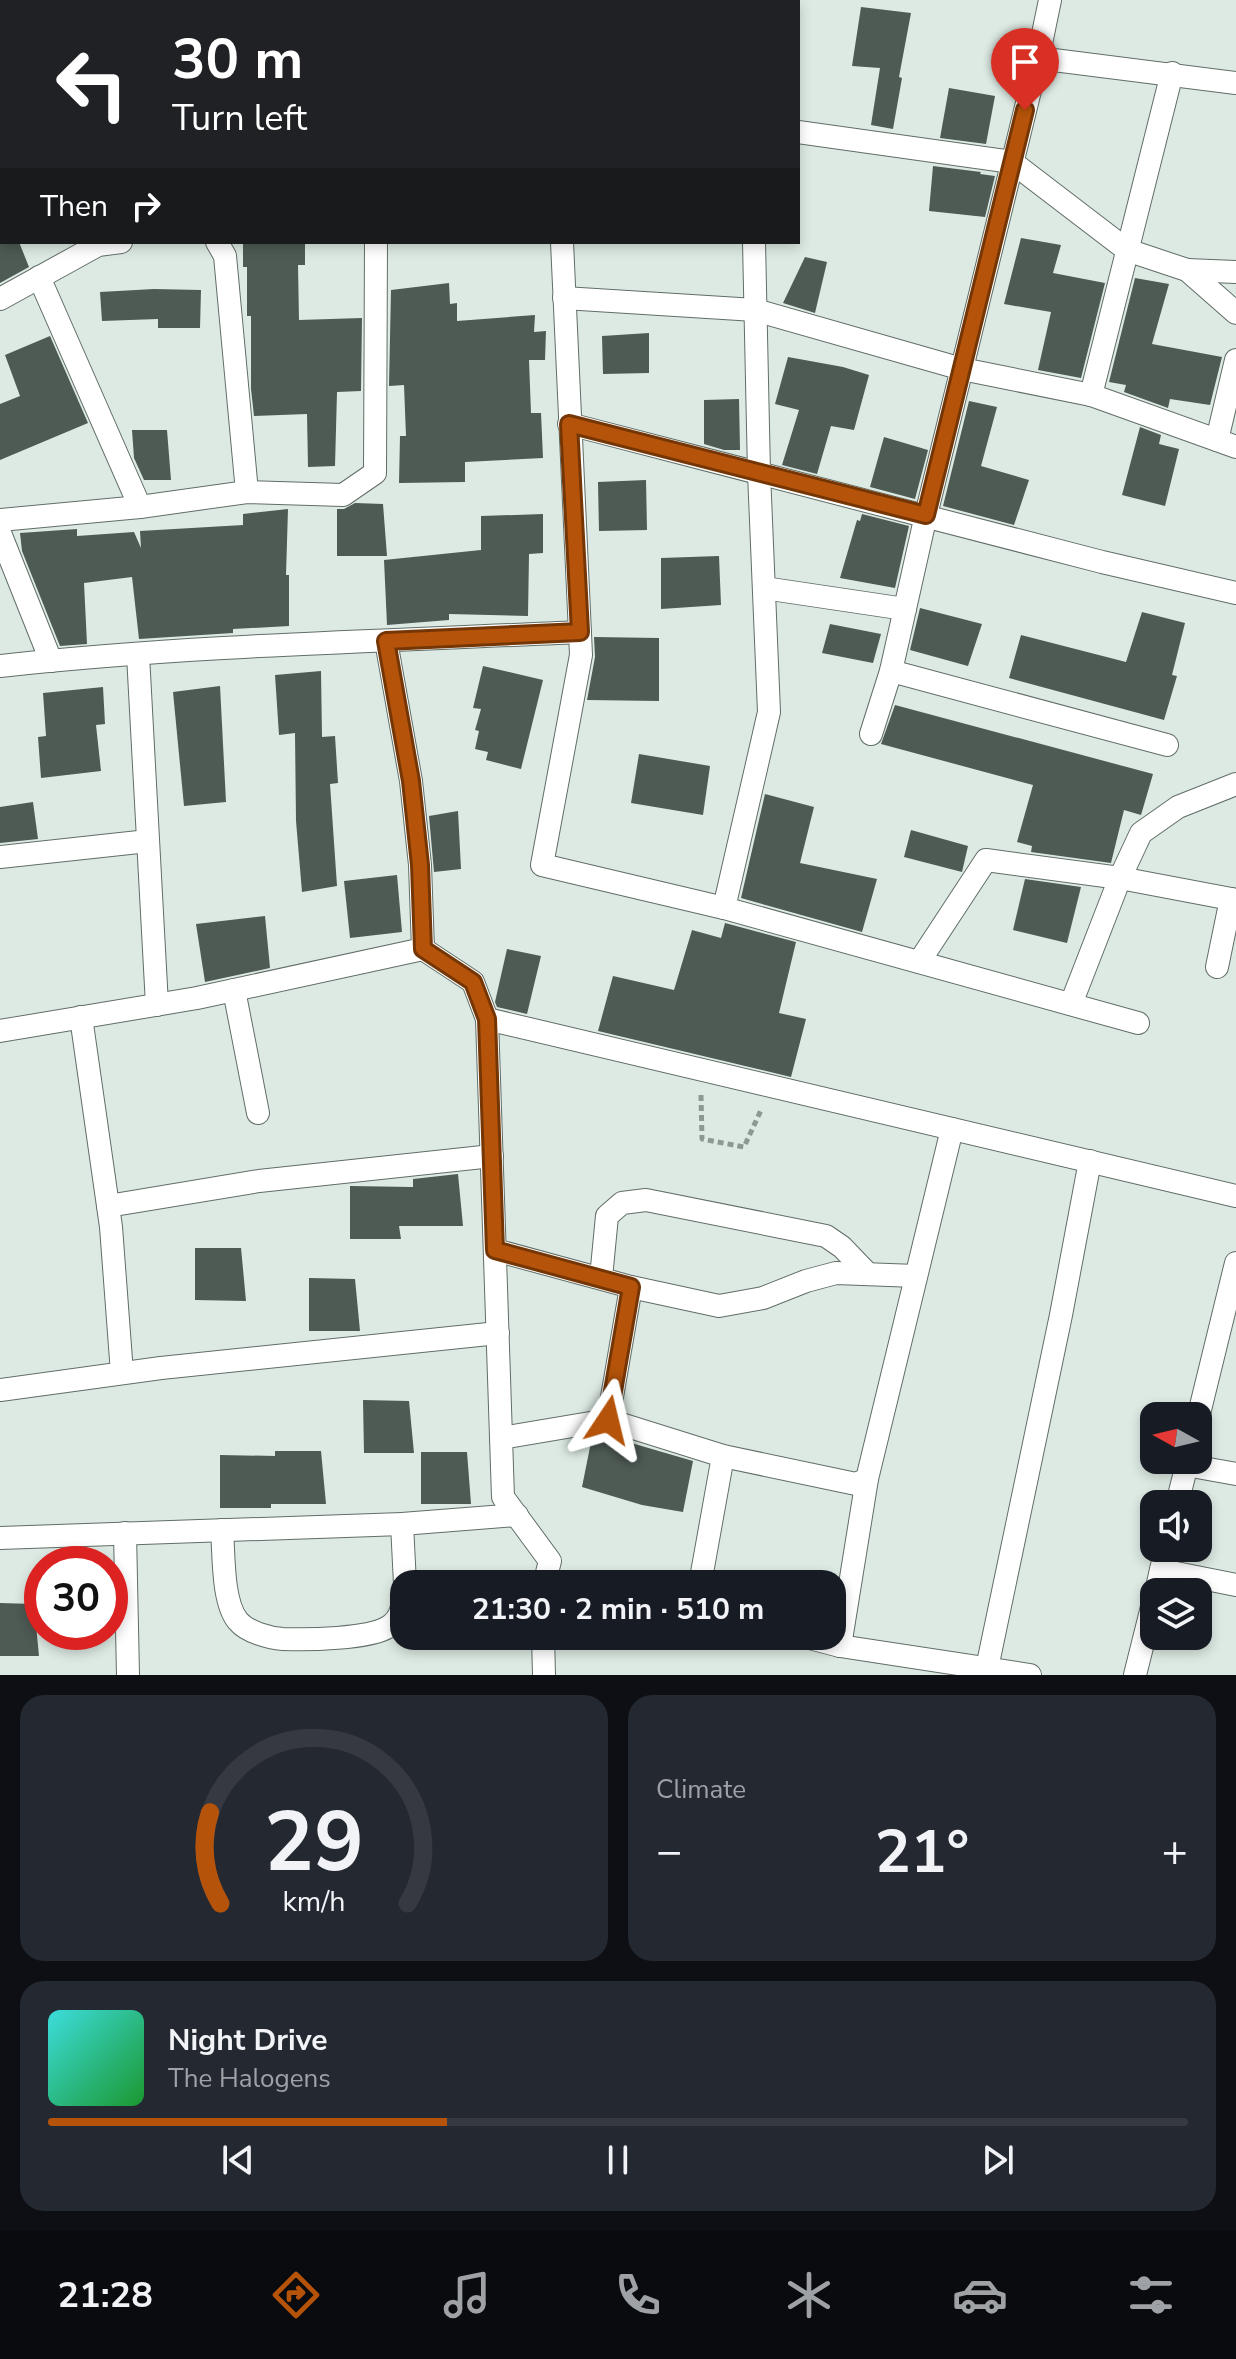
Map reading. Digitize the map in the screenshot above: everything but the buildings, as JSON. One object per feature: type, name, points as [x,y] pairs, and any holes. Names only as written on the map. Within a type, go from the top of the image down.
[{"type":"street","points":[[871,734],[891,671],[1050,0]]},
{"type":"street","points":[[1038,58],[1236,83]]},
{"type":"street","points":[[1091,395],[1172,73]]},
{"type":"street","points":[[800,132],[1012,162],[1127,250],[1187,270],[1236,272]]},
{"type":"street","points":[[0,299],[98,245],[106,244]]},
{"type":"street","points":[[218,244],[225,256],[247,492]]},
{"type":"street","points":[[0,520],[140,507],[247,492],[343,495],[375,473],[376,244]]},
{"type":"street","points":[[562,244],[581,655],[542,865],[724,908],[1138,1023]]},
{"type":"street","points":[[724,908],[769,712],[754,244]]},
{"type":"street","points":[[1187,270],[1236,313]]},
{"type":"street","points":[[39,277],[140,507]]},
{"type":"street","points":[[564,298],[755,310],[962,369],[1091,395],[1226,443],[1236,360]]},
{"type":"street","points":[[569,424],[1102,562],[1236,593]]},
{"type":"street","points":[[0,533],[51,661]]},
{"type":"street","points":[[764,588],[905,609]]},
{"type":"street","points":[[0,666],[138,655],[580,632]]},
{"type":"street","points":[[386,641],[411,781],[420,865],[423,949]]},
{"type":"street","points":[[138,655],[157,1005]]},
{"type":"street","points":[[891,671],[1167,745]]},
{"type":"street","points":[[1071,1004],[1141,833],[1178,807],[1236,784]]},
{"type":"street","points":[[0,857],[148,841]]},
{"type":"street","points":[[919,962],[986,860],[1120,878],[1234,900],[1217,967]]},
{"type":"street","points":[[0,1031],[157,1005],[423,949],[473,982],[487,1019],[503,1497],[550,1561],[548,1570]]},
{"type":"street","points":[[234,990],[258,1113]]},
{"type":"street","points":[[81,1017],[108,1206],[122,1373]]},
{"type":"street","points":[[487,1019],[1236,1196]]},
{"type":"street","points":[[846,1609],[867,1479],[952,1129]]},
{"type":"street","points":[[108,1206],[259,1181],[492,1156]]},
{"type":"street","points":[[987,1668],[1090,1161]]},
{"type":"street","points":[[601,1278],[607,1216],[622,1203],[646,1200],[826,1236],[842,1247],[867,1273]]},
{"type":"street","points":[[495,1250],[631,1287],[719,1306],[763,1298],[836,1273],[916,1276]]},
{"type":"street","points":[[1202,1402],[1236,1263]]},
{"type":"street","points":[[608,1420],[631,1287]]},
{"type":"street","points":[[0,1390],[122,1373],[498,1333]]},
{"type":"street","points":[[501,1438],[608,1420],[723,1456],[856,1484],[867,1479]]},
{"type":"street","points":[[703,1570],[723,1456]]},
{"type":"street","points":[[1212,1469],[1236,1474]]},
{"type":"street","points":[[0,1538],[402,1524],[517,1515]]},
{"type":"street","points":[[402,1524],[403,1570]]},
{"type":"street","points":[[222,1530],[228,1601],[238,1622],[256,1633],[281,1639],[363,1636],[390,1626]]},
{"type":"street","points":[[125,1533],[128,1675]]},
{"type":"street","points":[[1161,1570],[1236,1585]]},
{"type":"street","points":[[846,1647],[1030,1675]]},
{"type":"street","points":[[543,1650],[544,1675]]},
{"type":"street","points":[[1135,1675],[1141,1650]]},
{"type":"path","points":[[701,1070],[702,1139],[744,1147],[772,1086]]},
{"type":"route","points":[[608,1420],[631,1287],[495,1250],[487,1019],[473,982],[423,949],[420,865],[411,781],[386,641],[580,632],[569,424],[926,515],[1025,110]]}]
